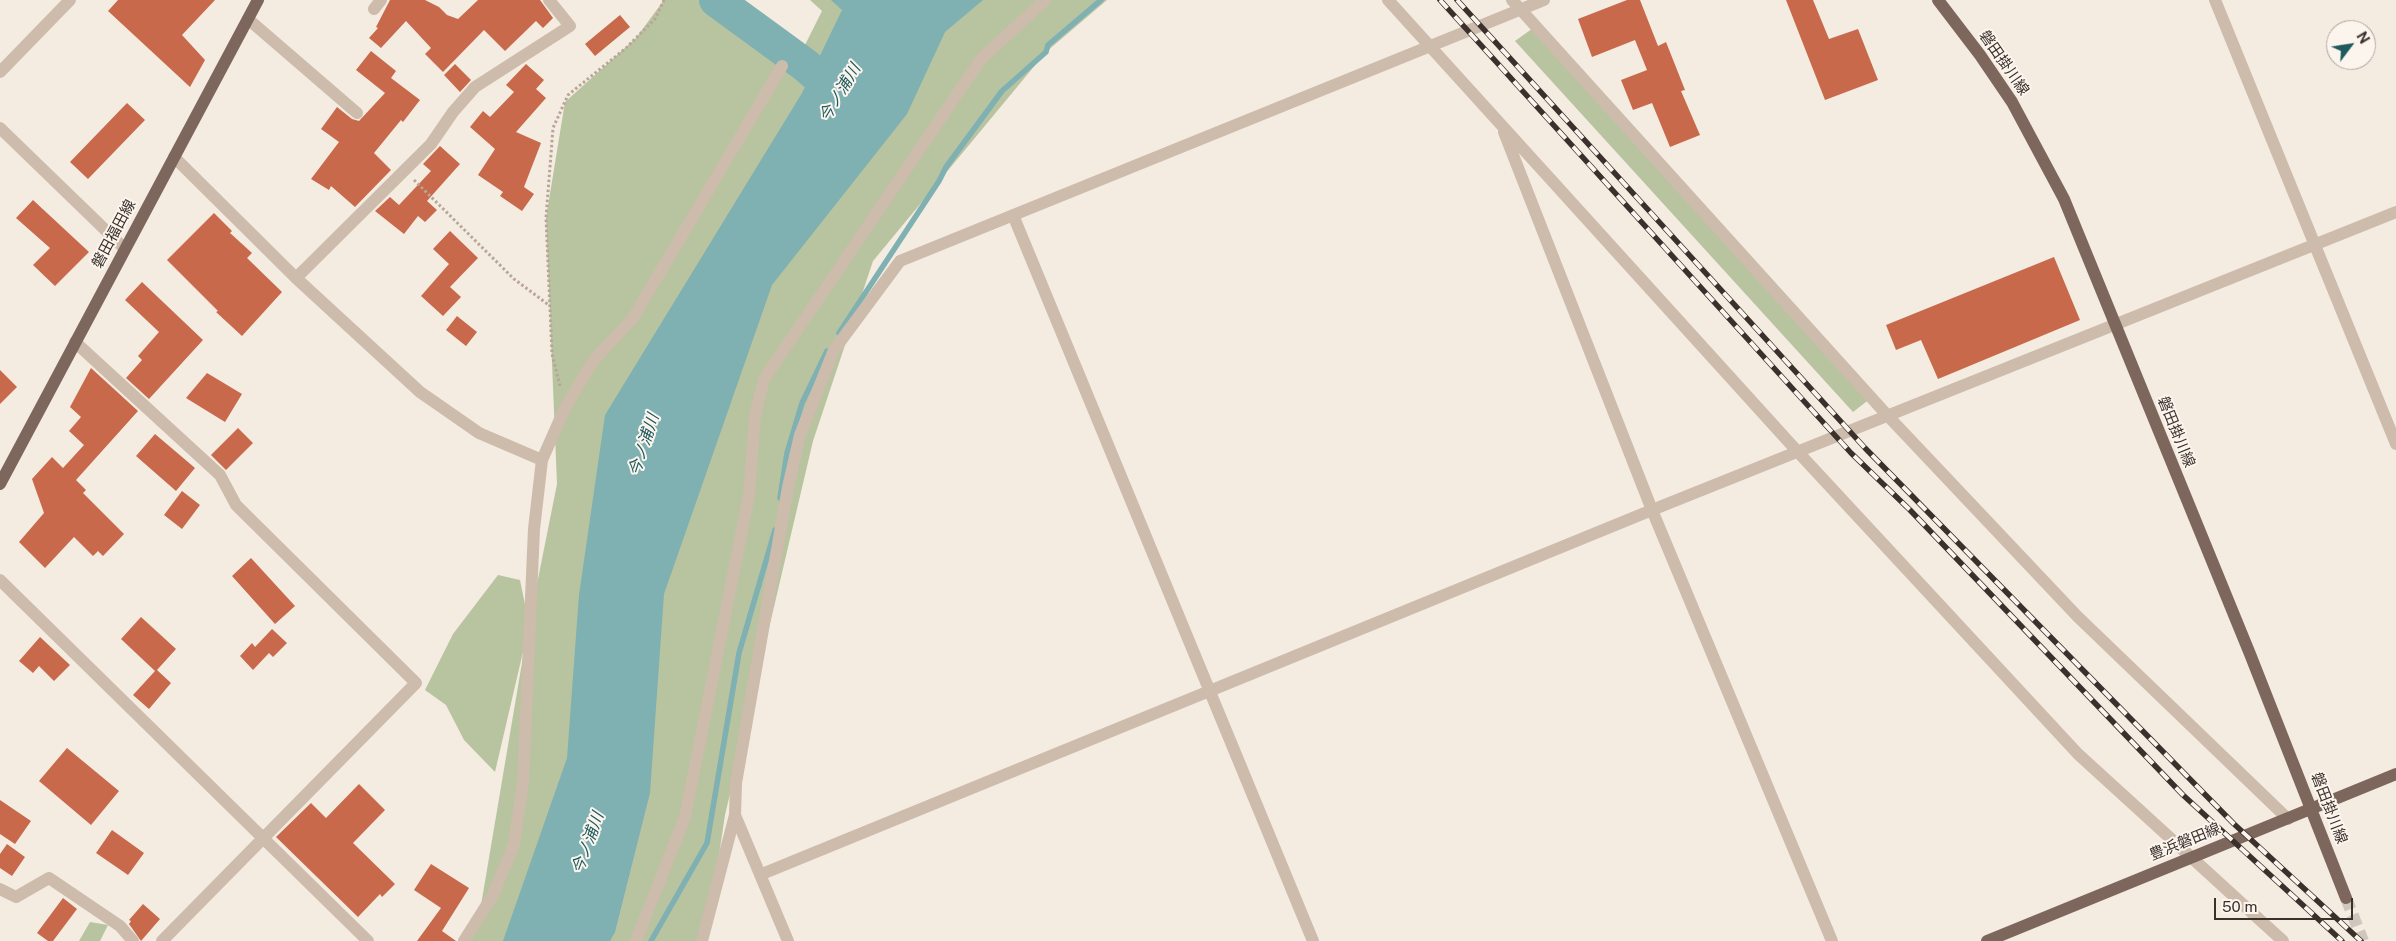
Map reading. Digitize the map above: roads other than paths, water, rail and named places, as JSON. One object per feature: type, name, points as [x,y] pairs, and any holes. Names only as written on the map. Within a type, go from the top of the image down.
[{"type":"main road","name":"磐田福田線","points":[[0,484],[258,0]]},
{"type":"main road","name":"磐田掛川線","points":[[1938,0],[1980,55],[2027,126],[2064,199],[2346,898]]},
{"type":"main road","name":"豊浜磐田線","points":[[1987,941],[2189,857],[2312,810],[2396,774]]},
{"type":"street","points":[[0,72],[70,0]]},
{"type":"street","points":[[296,278],[432,144],[453,112],[475,87],[570,26],[549,0]]},
{"type":"street","points":[[636,941],[684,817],[749,495],[755,415],[764,379],[981,59],[1045,0]]},
{"type":"street","points":[[1388,0],[1797,451],[2078,754],[2283,941]]},
{"type":"street","points":[[702,941],[735,815],[736,783],[788,488],[800,436],[834,350],[900,261],[1431,46],[1516,5],[1544,0]]},
{"type":"street","points":[[2215,0],[2396,444]]},
{"type":"street","points":[[1516,5],[1887,415],[2077,616],[2288,819]]},
{"type":"street","points":[[248,19],[357,113]]},
{"type":"street","points":[[464,941],[493,895],[514,844],[523,782],[534,529],[542,460],[565,408],[593,361],[633,318],[782,66]]},
{"type":"street","points":[[1502,125],[1652,510],[1832,941]]},
{"type":"street","points":[[0,128],[125,249]]},
{"type":"street","points":[[174,157],[296,278],[420,392],[479,433],[542,460]]},
{"type":"street","points":[[762,874],[1797,451],[2396,212]]},
{"type":"street","points":[[1013,215],[1313,941]]},
{"type":"street","points":[[76,342],[220,475],[236,505],[416,683],[162,941]]},
{"type":"street","points":[[0,580],[368,941]]},
{"type":"street","points":[[735,815],[762,874],[788,941]]},
{"type":"street","points":[[0,888],[16,897],[49,878],[120,926],[133,941]]},
{"type":"water","name":"今ノ浦川","points":[[831,0],[983,0],[945,32],[907,114],[772,285],[664,594],[650,793],[615,932],[610,941],[503,941],[567,758],[579,595],[605,415],[802,93],[842,10]]},
{"type":"waterway","name":"今ノ浦川","points":[[716,0],[805,65],[840,95]]},
{"type":"waterway","points":[[839,333],[939,181],[946,167],[1002,91],[1046,52],[1048,45],[1101,0]]},
{"type":"waterway","points":[[780,498],[787,453],[802,403],[827,351]]},
{"type":"waterway","points":[[651,941],[707,843],[739,653],[775,530]]},
{"type":"tunnel","points":[[2346,898],[2363,941]]},
{"type":"railway","points":[[1440,0],[1851,453],[1910,510],[2183,795],[2342,941]]},
{"type":"railway","points":[[1457,0],[1865,448],[2234,824],[2361,941]]}]
